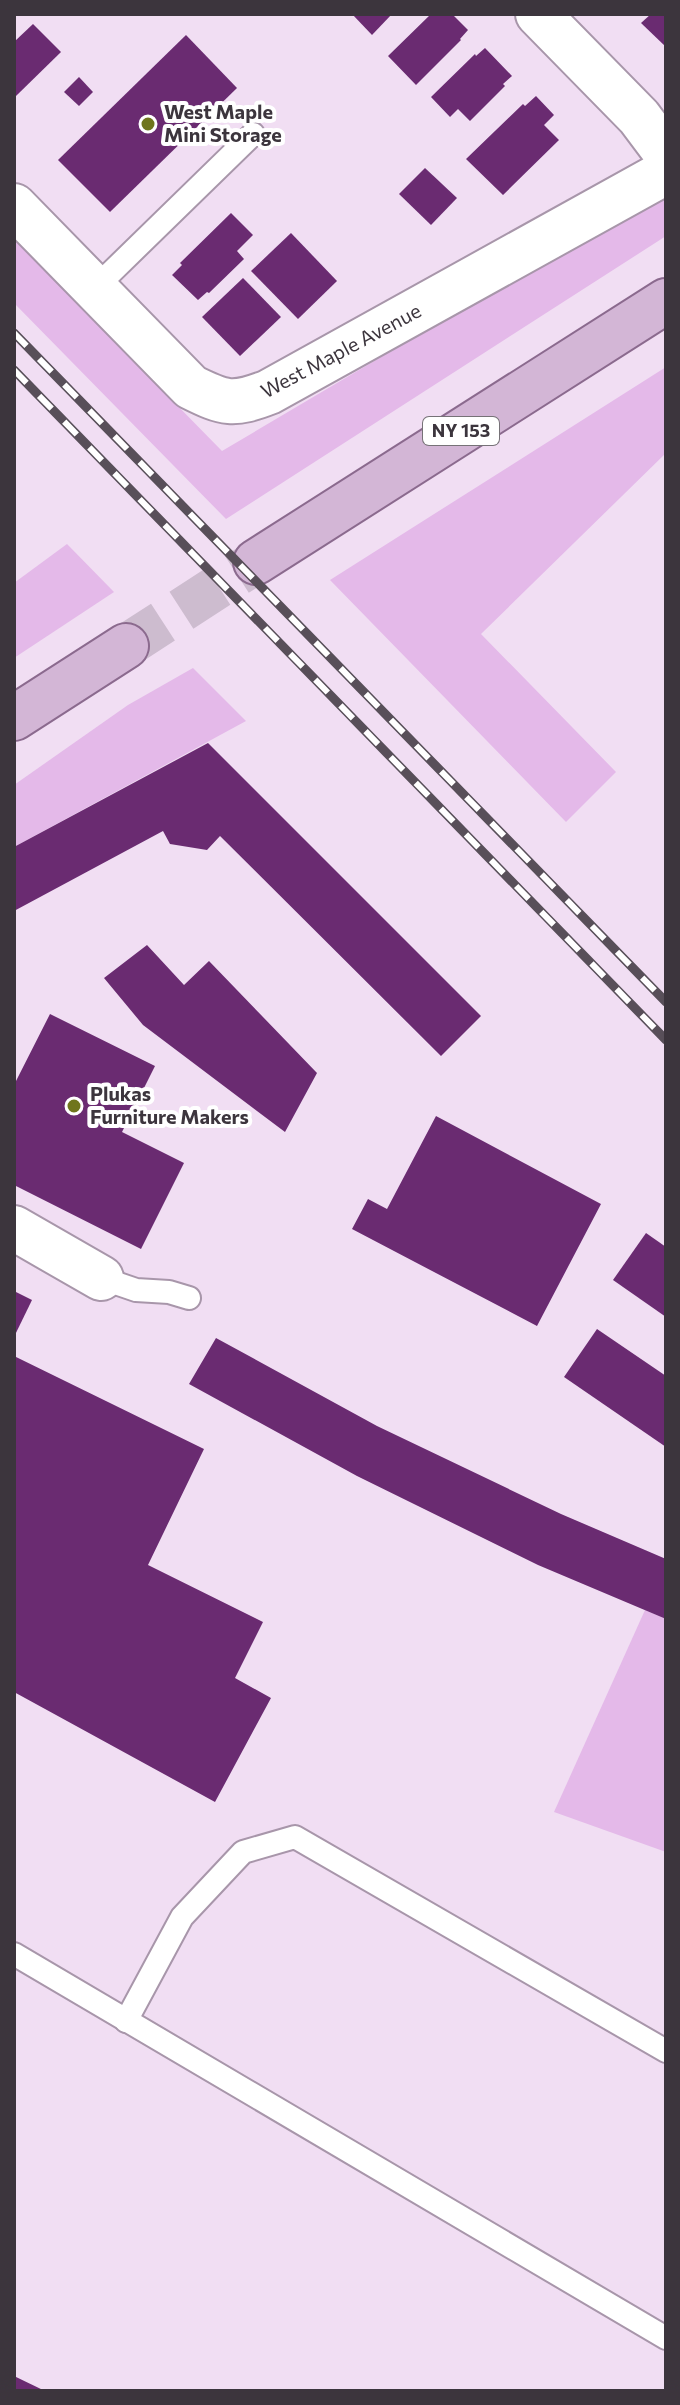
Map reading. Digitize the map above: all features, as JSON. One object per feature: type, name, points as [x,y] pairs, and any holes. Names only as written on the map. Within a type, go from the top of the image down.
[{"type":"main road","name":"NY 153","points":[[256,562],[666,301]]},
{"type":"main road","points":[[14,718],[126,646]]},
{"type":"street","points":[[538,14],[639,117],[666,153]]},
{"type":"street","name":"West Maple Avenue","points":[[14,206],[191,387],[216,400],[242,403],[269,392],[666,172]]},
{"type":"street","points":[[14,1228],[101,1278]]},
{"type":"lane","points":[[94,289],[253,134]]},
{"type":"lane","points":[[101,1278],[136,1290],[169,1292],[189,1298]]},
{"type":"lane","points":[[126,2021],[182,1917],[243,1852],[295,1837],[666,2051]]},
{"type":"lane","points":[[14,1954],[666,2338]]},
{"type":"shaded area","points":[[666,196],[666,236],[226,519],[14,303],[14,239],[222,451],[425,331]]},
{"type":"shaded area","points":[[666,367],[666,453],[481,634],[616,772],[566,822],[330,580]]},
{"type":"shaded area","points":[[67,544],[114,592],[14,658],[14,583]]},
{"type":"shaded area","points":[[193,668],[246,721],[14,847],[14,785],[128,705]]},
{"type":"shaded area","points":[[645,1610],[666,1619],[666,1852],[554,1812]]},
{"type":"building","points":[[352,14],[392,14],[372,35]]},
{"type":"building","points":[[431,14],[452,14],[468,30],[416,85],[388,56]]},
{"type":"building","points":[[651,14],[666,14],[666,47],[641,23]]},
{"type":"building","points":[[33,24],[61,52],[16,96],[14,42]]},
{"type":"building","name":"West Maple Mini Storage","points":[[186,35],[237,88],[110,212],[58,160]]},
{"type":"building","points":[[485,48],[512,76],[470,121],[458,109],[450,117],[431,97]]},
{"type":"building","points":[[79,77],[93,92],[79,106],[64,92]]},
{"type":"building","points":[[536,96],[554,115],[544,125],[559,140],[503,195],[466,159],[523,104],[525,106]]},
{"type":"building","points":[[425,168],[457,198],[431,225],[399,194]]},
{"type":"building","points":[[231,213],[253,235],[237,251],[244,259],[198,300],[172,275],[182,265],[180,263]]},
{"type":"building","points":[[291,233],[337,281],[298,319],[251,271]]},
{"type":"building","points":[[243,278],[281,317],[240,356],[202,317]]},
{"type":"building","points":[[208,743],[481,1016],[441,1056],[220,836],[207,850],[170,844],[163,831],[14,911],[14,847]]},
{"type":"building","points":[[147,945],[184,985],[209,961],[317,1073],[285,1132],[143,1025],[104,978]]},
{"type":"building","name":"Plukas Furniture Makers","points":[[50,1014],[155,1066],[122,1132],[184,1163],[141,1249],[14,1185],[14,1080]]},
{"type":"building","points":[[436,1116],[601,1204],[537,1326],[352,1229],[368,1199],[387,1209]]},
{"type":"building","points":[[646,1233],[666,1247],[666,1317],[613,1280]]},
{"type":"building","points":[[14,1291],[32,1300],[14,1337]]},
{"type":"building","points":[[597,1329],[666,1376],[666,1447],[564,1377]]},
{"type":"building","points":[[216,1338],[377,1426],[561,1514],[666,1559],[666,1619],[538,1565],[357,1476],[189,1384]]},
{"type":"building","points":[[14,1356],[204,1449],[148,1565],[263,1622],[235,1678],[271,1698],[215,1802],[14,1692]]},
{"type":"building","points":[[14,2376],[45,2391],[14,2391]]},
{"type":"tunnel","points":[[126,646],[256,562]]},
{"type":"railway","points":[[14,333],[666,1002]]},
{"type":"railway","points":[[14,370],[666,1040]]},
{"type":"place","name":"West Maple Mini Storage","points":[[148,124]]},
{"type":"place","name":"Plukas Furniture Makers","points":[[74,1106]]}]
